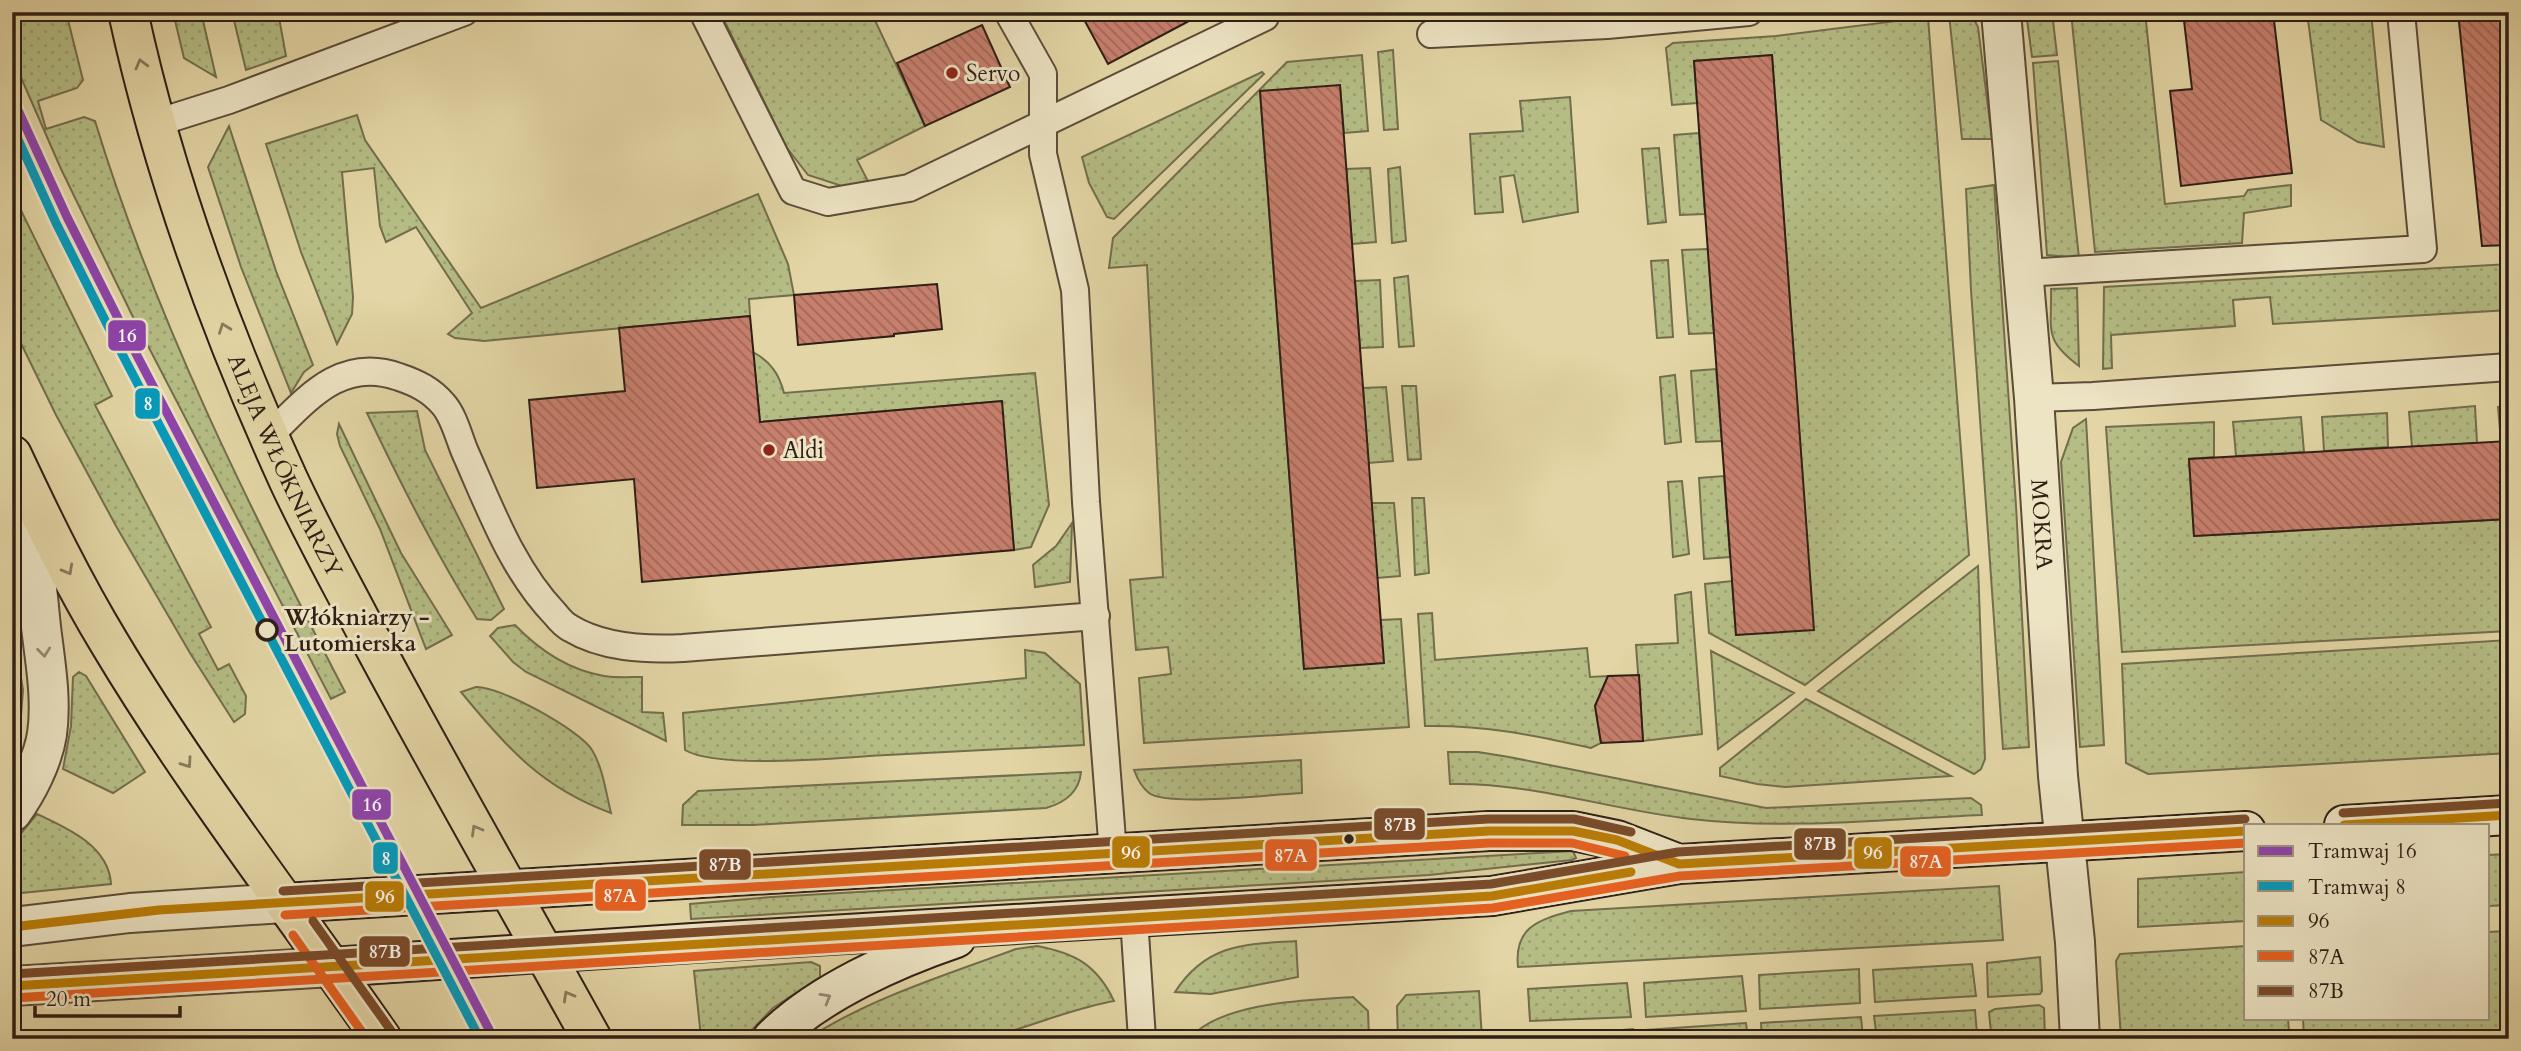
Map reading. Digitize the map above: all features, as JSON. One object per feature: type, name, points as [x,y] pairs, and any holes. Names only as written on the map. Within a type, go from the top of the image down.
[{"type":"main road","name":"ALEJA WŁÓKNIARZY","points":[[128,12],[156,122],[188,228],[231,348],[295,492],[407,709],[592,1039]]},
{"type":"main road","name":"MOKRA","points":[[2001,12],[2034,398],[2080,1039]]},
{"type":"main road","points":[[12,812],[27,789],[37,765],[47,735],[48,714],[46,671],[20,471]]},
{"type":"main road","points":[[20,471],[63,560],[110,644],[171,741],[382,1039]]},
{"type":"main road","points":[[2360,824],[2509,815]]},
{"type":"main road","points":[[12,927],[130,913],[1489,831],[1573,831],[1617,840],[1679,864]]},
{"type":"main road","points":[[12,986],[1492,897],[1679,864],[2244,831]]},
{"type":"main road","points":[[772,1039],[796,1017],[857,981],[943,942],[989,927]]},
{"type":"lane","points":[[156,122],[236,97],[464,12]]},
{"type":"lane","points":[[704,12],[793,191],[828,202],[909,188],[1265,17],[1262,12]]},
{"type":"lane","points":[[1008,12],[1043,74],[1043,154],[1075,290],[1086,502],[1113,853]]},
{"type":"lane","points":[[1431,34],[1607,25],[1749,12]]},
{"type":"lane","points":[[2023,273],[2423,249],[2401,12]]},
{"type":"lane","points":[[2034,398],[2509,367]]},
{"type":"lane","points":[[270,436],[313,395],[342,375],[384,371],[422,385],[446,406],[504,541],[543,602],[568,628],[607,644],[683,648],[1096,616]]},
{"type":"lane","points":[[1134,918],[1142,1039]]},
{"type":"green space","points":[[12,12],[66,12],[83,80],[77,88],[38,101],[46,129],[84,117],[95,121],[146,269],[207,412],[274,553],[345,692],[331,699],[132,315],[61,169],[12,57]]},
{"type":"green space","points":[[173,12],[201,12],[216,77],[184,58]]},
{"type":"green space","points":[[232,12],[278,12],[286,56],[246,70]]},
{"type":"green space","points":[[720,12],[871,12],[925,126],[857,160],[870,185],[851,189],[808,175],[787,148]]},
{"type":"green space","points":[[1970,12],[1978,27],[1992,139],[1962,139],[1949,14]]},
{"type":"green space","points":[[2026,12],[2052,12],[2057,55],[2032,57]]},
{"type":"green space","points":[[2071,12],[2145,12],[2165,204],[2244,196],[2248,190],[2291,185],[2291,206],[2244,213],[2242,243],[2095,252]]},
{"type":"green space","points":[[2307,12],[2371,12],[2384,147],[2358,142],[2321,120]]},
{"type":"green space","points":[[1928,17],[1969,555],[1805,685],[1709,633],[1705,584],[1732,581],[1736,635],[1813,626],[1772,55],[1694,61],[1697,103],[1672,105],[1666,48],[1673,43],[1776,36]]},
{"type":"green space","points":[[1393,50],[1398,129],[1384,130],[1378,52]]},
{"type":"green space","points":[[1362,55],[1368,131],[1344,133],[1340,86],[1260,92],[1304,669],[1380,620],[1401,619],[1409,727],[1144,743],[1139,678],[1171,674],[1168,647],[1136,650],[1130,580],[1163,577],[1147,265],[1109,268],[1113,238],[1287,62]]},
{"type":"green space","points":[[2058,61],[2079,258],[2047,255],[2033,63]]},
{"type":"green space","points":[[1262,72],[1264,74],[1114,219],[1107,217],[1089,183],[1082,157]]},
{"type":"green space","points":[[1570,97],[1578,212],[1523,222],[1514,175],[1500,177],[1503,212],[1475,214],[1470,134],[1523,131],[1520,101]]},
{"type":"green space","points":[[357,115],[365,140],[481,308],[758,194],[788,264],[794,295],[749,299],[750,316],[484,341],[455,338],[448,334],[472,313],[416,227],[386,242],[380,226],[374,168],[342,172],[353,297],[352,314],[337,344],[301,252],[266,144]]},
{"type":"green space","points":[[229,126],[276,271],[313,365],[304,372],[291,393],[241,267],[208,167]]},
{"type":"green space","points":[[1699,133],[1705,214],[1680,215],[1674,135]]},
{"type":"green space","points":[[1659,148],[1666,222],[1648,224],[1642,149]]},
{"type":"green space","points":[[1400,167],[1406,241],[1392,243],[1388,169]]},
{"type":"green space","points":[[1370,168],[1376,242],[1352,244],[1346,169]]},
{"type":"green space","points":[[1994,185],[2029,747],[2003,749],[1966,189]]},
{"type":"green space","points":[[12,192],[112,396],[95,405],[211,627],[199,634],[218,670],[229,664],[246,696],[245,714],[234,722],[190,653],[116,526],[56,415],[12,325]]},
{"type":"green space","points":[[1708,249],[1714,333],[1689,334],[1682,250]]},
{"type":"green space","points":[[1668,260],[1673,337],[1657,338],[1651,261]]},
{"type":"green space","points":[[2509,264],[2509,310],[2273,324],[2270,297],[2233,300],[2235,326],[2111,335],[2112,368],[2103,369],[2104,287]]},
{"type":"green space","points":[[1408,276],[1414,346],[1399,347],[1394,278]]},
{"type":"green space","points":[[1380,280],[1383,347],[1360,348],[1355,281]]},
{"type":"green space","points":[[2077,288],[2079,366],[2055,341],[2051,325],[2051,289]]},
{"type":"green space","points":[[753,352],[773,369],[784,393],[1035,373],[1049,505],[1031,547],[1014,550],[1001,401],[760,422]]},
{"type":"green space","points":[[1716,369],[1722,441],[1696,442],[1691,371]]},
{"type":"green space","points":[[1675,375],[1681,442],[1665,444],[1660,377]]},
{"type":"green space","points":[[1402,386],[1416,386],[1421,459],[1408,460]]},
{"type":"green space","points":[[1386,387],[1393,461],[1368,463],[1363,388]]},
{"type":"green space","points":[[2475,406],[2477,443],[2412,447],[2409,412]]},
{"type":"green space","points":[[2509,406],[2509,441],[2501,441],[2498,407]]},
{"type":"green space","points":[[417,411],[425,450],[504,609],[491,620],[477,619],[447,569],[367,413]]},
{"type":"green space","points":[[2387,413],[2388,447],[2324,451],[2322,417]]},
{"type":"green space","points":[[2301,417],[2304,452],[2236,456],[2233,422]]},
{"type":"green space","points":[[2086,419],[2104,745],[2080,747],[2061,462],[2073,428]]},
{"type":"green space","points":[[2214,422],[2214,457],[2189,459],[2194,536],[2509,519],[2509,631],[2122,652],[2106,427]]},
{"type":"green space","points":[[339,424],[401,553],[452,635],[426,649],[380,529],[340,446],[337,434]]},
{"type":"green space","points":[[1724,476],[1730,557],[1704,559],[1699,478]]},
{"type":"green space","points":[[1682,481],[1689,554],[1673,557],[1668,482]]},
{"type":"green space","points":[[1412,498],[1424,498],[1429,573],[1415,575]]},
{"type":"green space","points":[[1371,503],[1394,503],[1400,576],[1377,578]]},
{"type":"green space","points":[[1072,523],[1070,582],[1035,587],[1033,565],[1056,546]]},
{"type":"green space","points":[[1978,566],[1985,759],[1981,769],[1974,774],[1818,691]]},
{"type":"green space","points":[[1691,592],[1702,734],[1643,741],[1636,645],[1678,643],[1675,595]]},
{"type":"green space","points":[[1432,613],[1435,660],[1587,648],[1590,677],[1608,676],[1595,706],[1601,743],[1591,748],[1489,729],[1425,726],[1418,614]]},
{"type":"green space","points":[[12,621],[23,690],[19,742],[12,740]]},
{"type":"green space","points":[[515,625],[544,651],[579,669],[609,677],[642,677],[642,712],[663,713],[666,741],[526,672],[513,662],[490,636],[498,628]]},
{"type":"green space","points":[[2509,640],[2509,753],[2148,774],[2126,763],[2122,664]]},
{"type":"green space","points":[[1025,650],[1045,653],[1080,684],[1084,745],[783,761],[725,760],[685,750],[683,713],[1026,678]]},
{"type":"green space","points":[[1711,651],[1794,693],[1718,749]]},
{"type":"green space","points":[[79,672],[86,676],[145,772],[113,793],[63,769],[71,726],[73,677]]},
{"type":"green space","points":[[476,687],[520,701],[556,721],[585,742],[599,765],[611,813],[565,791],[527,764],[461,692]]},
{"type":"green space","points":[[1806,699],[1951,776],[1785,787],[1720,776],[1720,768]]},
{"type":"green space","points":[[1448,752],[1478,752],[1509,757],[1766,808],[1971,798],[1981,805],[1982,815],[1800,824],[1691,819],[1510,787],[1450,784]]},
{"type":"green space","points":[[1301,760],[1302,793],[1222,799],[1160,797],[1144,788],[1134,770]]},
{"type":"green space","points":[[1081,772],[1077,786],[1070,796],[1046,808],[753,825],[682,825],[683,805],[698,791]]},
{"type":"green space","points":[[37,814],[73,832],[95,849],[103,859],[111,884],[12,894],[12,844]]},
{"type":"green space","points":[[1573,851],[1576,858],[1572,860],[1429,875],[691,919],[690,904],[772,897]]},
{"type":"green space","points":[[2509,854],[2509,905],[2490,906],[2490,855]]},
{"type":"green space","points":[[2244,872],[2244,921],[2138,927],[2138,879]]},
{"type":"green space","points":[[1999,886],[2003,940],[1518,967],[1520,943],[1530,928],[1538,922],[1571,911]]},
{"type":"green space","points":[[2509,931],[2509,1031],[2503,1032],[2503,1039],[2304,1039],[2303,1020],[2490,1020],[2490,932]]},
{"type":"green space","points":[[1296,941],[1298,977],[1211,994],[1175,992],[1187,976],[1213,956],[1243,946]]},
{"type":"green space","points":[[1037,946],[1063,952],[1083,963],[1100,978],[1114,1001],[984,1039],[807,1039],[856,1011],[909,988],[1016,949]]},
{"type":"green space","points":[[2244,946],[2244,1020],[2288,1020],[2289,1032],[2190,1036],[2190,1039],[2121,1039],[2116,961],[2120,954]]},
{"type":"green space","points":[[2040,957],[2040,994],[1988,997],[1987,963]]},
{"type":"green space","points":[[811,962],[820,966],[820,977],[773,1008],[743,1039],[701,1037],[694,971]]},
{"type":"green space","points":[[1972,964],[1976,996],[1875,1002],[1873,970]]},
{"type":"green space","points":[[1859,969],[1860,1003],[1760,1009],[1759,975]]},
{"type":"green space","points":[[1742,976],[1746,1011],[1646,1017],[1644,983]]},
{"type":"green space","points":[[1627,983],[1631,1017],[1530,1021],[1528,989]]},
{"type":"green space","points":[[1479,991],[1482,1039],[1398,1039],[1397,1006],[1406,995]]},
{"type":"green space","points":[[1353,997],[1368,1011],[1369,1039],[1189,1039],[1221,1017],[1243,1010],[1290,1002]]},
{"type":"green space","points":[[2039,1005],[2044,1008],[2045,1039],[2035,1039],[2034,1030],[1991,1033],[1989,1012],[1995,1009]]},
{"type":"green space","points":[[1975,1010],[1977,1034],[1877,1039],[1874,1016]]},
{"type":"green space","points":[[1861,1017],[1863,1039],[1762,1039],[1761,1023]]},
{"type":"green space","points":[[1746,1023],[1748,1039],[1647,1039],[1646,1030]]},
{"type":"green space","points":[[1633,1029],[1634,1039],[1583,1039],[1587,1033]]},
{"type":"building","points":[[1080,12],[1206,12],[1108,64]]},
{"type":"building","points":[[2183,12],[2273,12],[2292,173],[2181,186],[2170,91],[2192,89]]},
{"type":"building","points":[[2458,12],[2509,12],[2509,245],[2482,246]]},
{"type":"building","points":[[982,25],[1010,87],[925,126],[897,63]]},
{"type":"building","points":[[1772,55],[1814,630],[1736,635],[1694,61]]},
{"type":"building","points":[[1340,85],[1384,663],[1304,669],[1260,91]]},
{"type":"building","points":[[937,284],[942,329],[798,345],[794,295]]},
{"type":"building","name":"Aldi","points":[[750,316],[760,422],[1002,401],[1014,550],[642,582],[634,479],[537,488],[529,400],[625,391],[619,328]]},
{"type":"building","points":[[2509,441],[2509,519],[2194,536],[2189,459]]},
{"type":"building","points":[[1639,675],[1643,741],[1601,743],[1595,706],[1608,676]]},
{"type":"tram line","name":"16","points":[[12,97],[67,217],[131,344],[494,1039]]},
{"type":"tram line","name":"8","points":[[12,126],[56,223],[120,350],[480,1039]]},
{"type":"transit line","name":"87B","points":[[2343,813],[2508,803]]},
{"type":"transit line","name":"96","points":[[2360,824],[2509,815]]},
{"type":"transit line","name":"87B","points":[[283,891],[1488,819],[1574,819],[1631,832]]},
{"type":"transit line","name":"87B","points":[[12,974],[1491,884],[1678,852],[2245,819]]},
{"type":"transit line","name":"96","points":[[12,927],[159,910],[1489,831],[1573,831],[1617,840],[1679,864],[2244,831]]},
{"type":"transit line","name":"87A","points":[[285,915],[1489,843],[1572,843],[1625,856]]},
{"type":"transit line","name":"87A","points":[[13,998],[1493,908],[1680,876],[2244,843]]},
{"type":"transit line","name":"96","points":[[12,986],[1492,896],[1631,872]]},
{"type":"transit line","name":"87B","points":[[313,921],[392,1032]]},
{"type":"transit line","name":"87A","points":[[293,935],[367,1039]]},
{"type":"place","name":"Servo","points":[[952,73]]},
{"type":"place","name":"Aldi","points":[[769,450]]},
{"type":"place","name":"Włókniarzy - Lutomierska","points":[[267,630]]}]
